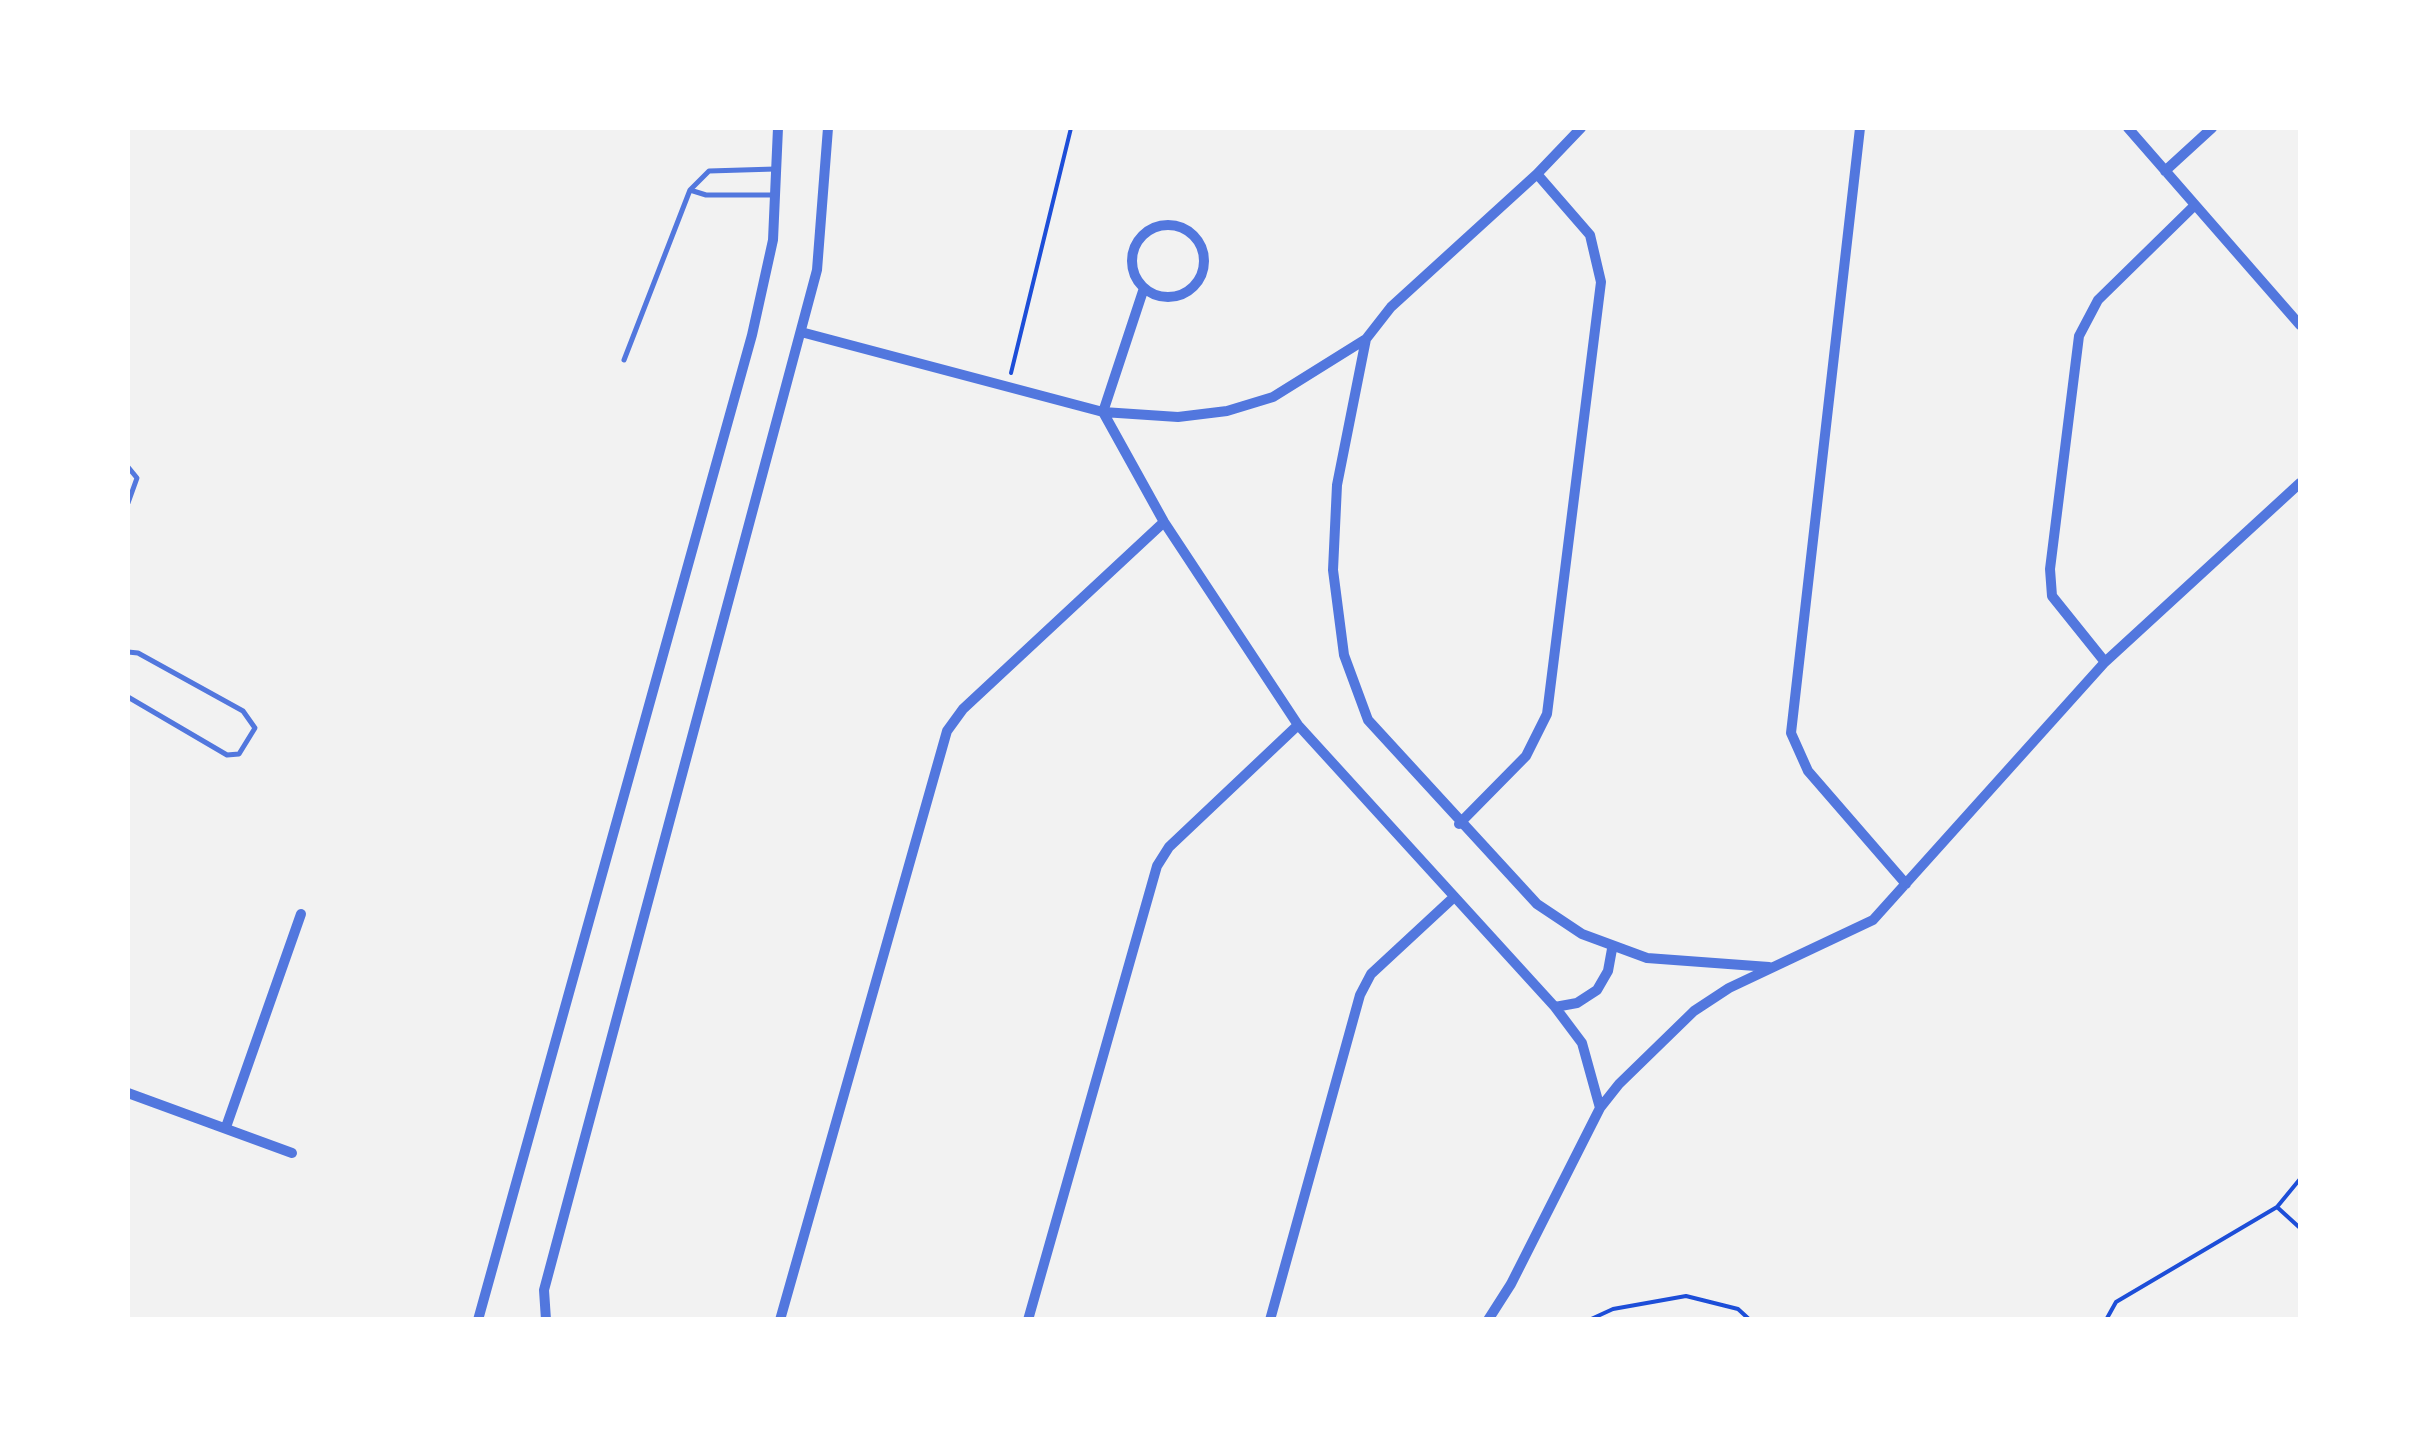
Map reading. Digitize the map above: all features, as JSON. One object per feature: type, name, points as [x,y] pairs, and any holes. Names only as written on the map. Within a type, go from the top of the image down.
[{"type":"street","points":[[478,1320],[752,335],[773,240],[778,128]]},
{"type":"street","points":[[546,1320],[544,1290],[817,270],[828,128]]},
{"type":"street","points":[[800,332],[1103,412],[1178,417],[1227,411],[1273,397],[1366,340],[1391,307],[1581,128]]},
{"type":"street","points":[[1860,128],[1791,734],[1808,771],[1906,884]]},
{"type":"street","points":[[2128,128],[2300,325]]},
{"type":"street","points":[[2165,171],[2212,128]]},
{"type":"street","points":[[1459,824],[1526,756],[1546,714],[1599,301],[1601,282],[1594,244],[1536,174]]},
{"type":"street","points":[[2105,662],[2052,596],[2050,569],[2079,336],[2098,300],[2195,204]]},
{"type":"street","points":[[1164,225],[1193,234],[1205,262],[1191,289],[1162,297],[1144,288],[1133,271],[1138,241],[1164,225]]},
{"type":"street","points":[[1144,288],[1103,412],[1164,522],[1298,725],[1555,1008],[1582,1043],[1600,1108]]},
{"type":"street","points":[[1366,340],[1337,485],[1333,570],[1344,655],[1368,720],[1459,824],[1537,904],[1612,949],[1687,963],[1770,967]]},
{"type":"street","points":[[1488,1320],[1512,1284],[1600,1108],[1694,1011],[1770,967],[1814,951],[1873,920],[2105,662],[2300,482]]},
{"type":"street","points":[[780,1320],[939,748],[963,709],[1164,522]]},
{"type":"street","points":[[1028,1320],[1157,866],[1168,846],[1298,725]]},
{"type":"street","points":[[1270,1320],[1360,995],[1371,974],[1453,898]]},
{"type":"street","points":[[226,1127],[302,914]]},
{"type":"street","points":[[1555,1008],[1577,1003],[1596,990],[1608,971],[1612,949]]},
{"type":"street","points":[[128,1093],[292,1153]]},
{"type":"lane","points":[[624,360],[690,190],[710,170],[778,169]]},
{"type":"lane","points":[[690,190],[706,195],[776,195]]},
{"type":"lane","points":[[128,467],[138,478],[128,503]]},
{"type":"lane","points":[[128,652],[138,653],[243,711],[255,728],[240,754],[228,754],[128,697]]},
{"type":"path","points":[[1008,387],[1071,128]]},
{"type":"path","points":[[2106,1320],[2116,1302],[2277,1207],[2300,1179]]},
{"type":"path","points":[[2277,1207],[2300,1228]]},
{"type":"path","points":[[1589,1320],[1612,1309],[1686,1296],[1738,1309],[1750,1320]]}]
